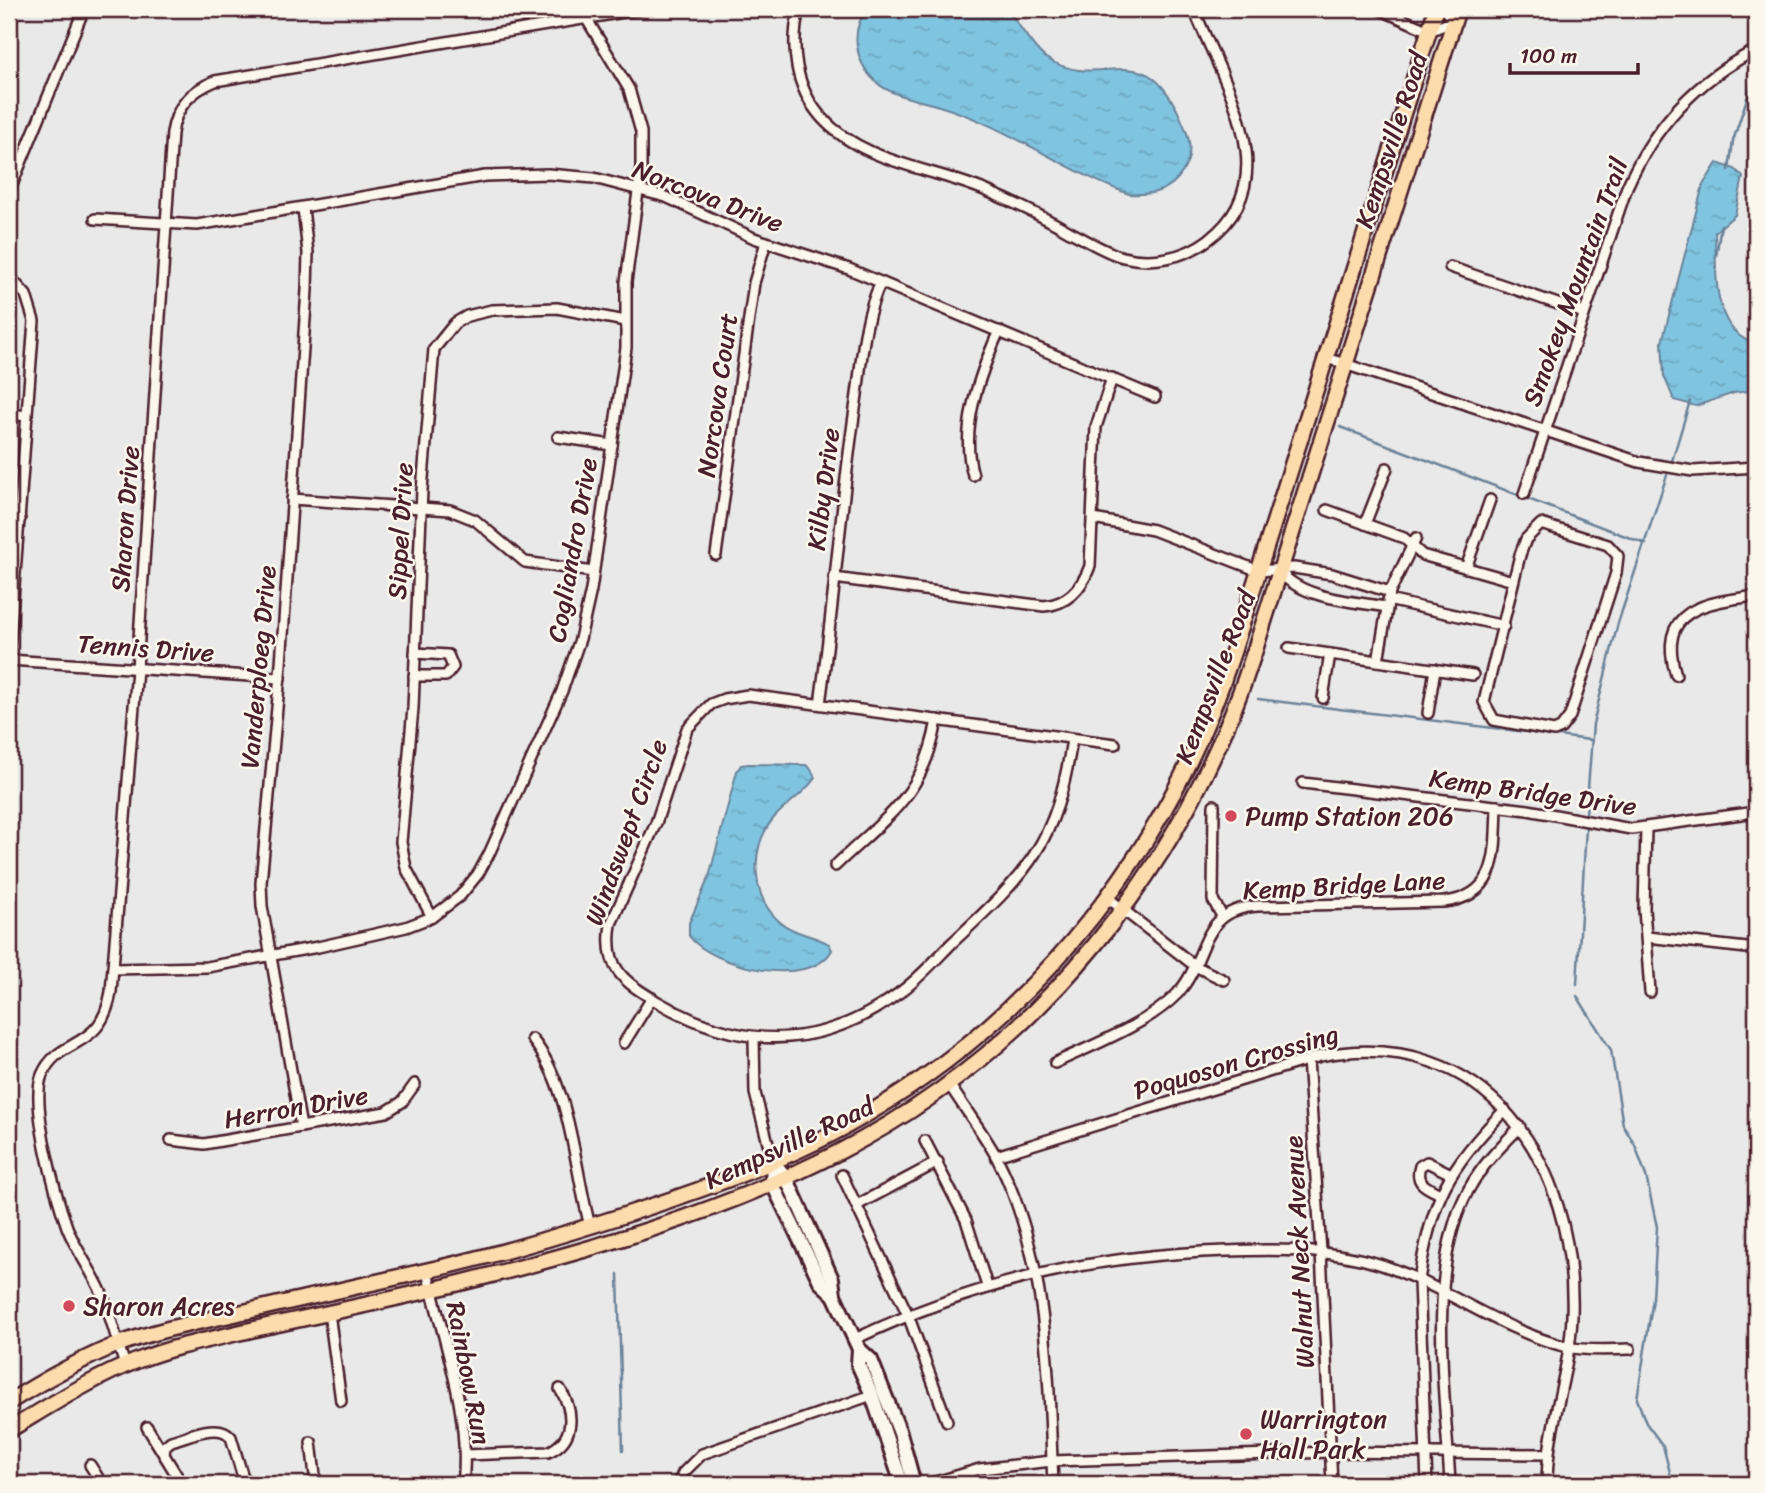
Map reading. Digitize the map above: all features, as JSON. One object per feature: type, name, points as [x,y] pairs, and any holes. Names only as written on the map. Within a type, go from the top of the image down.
[{"type":"main road","name":"Kempsville Road","points":[[9,1402],[64,1370],[118,1345],[168,1329],[427,1271],[590,1226],[773,1162],[867,1115],[962,1049],[1038,979],[1108,898],[1153,830],[1197,747],[1221,689],[1436,9]]},
{"type":"main road","name":"Kempsville Road","points":[[9,1430],[125,1365],[179,1347],[431,1290],[620,1237],[772,1183],[869,1136],[949,1084],[1040,1005],[1077,967],[1123,910],[1174,834],[1210,764],[1244,684],[1456,15]]},
{"type":"street","name":"Sharon Drive","points":[[125,1365],[101,1292],[67,1227],[54,1184],[38,1102],[39,1085],[48,1065],[89,1036],[105,1018],[113,969],[137,669],[173,124],[181,105],[202,86],[215,81],[585,13],[642,9]]},
{"type":"street","points":[[799,9],[794,38],[801,82],[821,117],[849,142],[865,150],[985,190],[1114,254],[1148,260],[1187,252],[1213,236],[1237,205],[1248,171],[1246,138],[1194,9]]},
{"type":"street","points":[[1379,9],[1429,31],[1456,15]]},
{"type":"street","points":[[1444,9],[1456,15]]},
{"type":"street","points":[[9,192],[81,10]]},
{"type":"street","name":"Cogliandro Drive","points":[[113,969],[183,970],[377,935],[432,916],[460,896],[478,874],[489,853],[572,667],[586,617],[626,348],[626,282],[642,154],[637,111],[621,72],[585,13]]},
{"type":"street","name":"Smokey Mountain Trail","points":[[1524,494],[1627,187],[1644,151],[1689,96],[1731,63],[1756,50]]},
{"type":"street","name":"Norcova Drive","points":[[95,219],[208,224],[514,174],[567,175],[639,188],[690,206],[766,242],[881,282],[1156,397]]},
{"type":"street","name":"Vanderploeg Drive","points":[[301,1127],[261,897],[280,678],[308,253],[303,208]]},
{"type":"street","name":"Norcova Court","points":[[716,555],[754,283],[766,242]]},
{"type":"street","points":[[1450,267],[1584,313]]},
{"type":"street","points":[[9,276],[26,295],[34,321],[9,653]]},
{"type":"street","name":"Kilby Drive","points":[[820,704],[841,507],[866,332],[871,303],[881,282]]},
{"type":"street","name":"Sippel Drive","points":[[432,916],[406,867],[401,842],[414,676],[421,507],[431,361],[446,330],[467,316],[520,307],[557,308],[625,321]]},
{"type":"street","points":[[973,475],[969,461],[969,439],[975,400],[999,331]]},
{"type":"street","points":[[1327,358],[1667,468],[1715,471],[1756,467]]},
{"type":"street","points":[[834,578],[1052,605],[1069,598],[1086,578],[1090,566],[1096,427],[1112,378]]},
{"type":"street","points":[[9,414],[27,416]]},
{"type":"street","points":[[558,437],[612,445]]},
{"type":"street","points":[[1365,524],[1387,468]]},
{"type":"street","points":[[292,499],[450,510],[475,520],[526,562],[593,572]]},
{"type":"street","points":[[1466,568],[1490,500]]},
{"type":"street","points":[[1327,510],[1414,542],[1422,555],[1513,581]]},
{"type":"street","points":[[9,518],[20,519]]},
{"type":"street","points":[[1093,519],[1153,530],[1259,572],[1279,572],[1294,568],[1318,574],[1332,574],[1388,600],[1504,626]]},
{"type":"street","points":[[1541,524],[1608,545],[1618,556],[1616,573],[1570,716],[1561,728],[1554,731],[1517,726],[1500,722],[1489,715],[1484,702],[1504,626],[1513,581],[1526,539],[1541,524]]},
{"type":"street","points":[[1378,661],[1388,600],[1414,542]]},
{"type":"street","points":[[1279,572],[1290,584],[1339,600],[1388,600]]},
{"type":"street","points":[[1676,676],[1673,641],[1679,625],[1691,611],[1708,602],[1756,596]]},
{"type":"street","points":[[1289,648],[1472,675]]},
{"type":"street","points":[[414,676],[446,676],[453,667],[448,655],[415,653]]},
{"type":"street","points":[[1323,698],[1330,654]]},
{"type":"street","name":"Tennis Drive","points":[[9,660],[280,678]]},
{"type":"street","points":[[1428,713],[1435,669]]},
{"type":"street","name":"Windswept Circle","points":[[1072,738],[1060,804],[1041,846],[1030,863],[1002,895],[901,992],[859,1019],[832,1030],[790,1038],[754,1038],[715,1030],[652,998],[619,975],[611,960],[608,942],[611,924],[656,823],[687,729],[711,704],[736,696],[820,704],[1072,738],[1115,744]]},
{"type":"street","points":[[835,866],[913,789],[930,758],[937,720]]},
{"type":"street","name":"Kemp Bridge Drive","points":[[1303,783],[1497,806],[1631,829],[1756,812]]},
{"type":"street","points":[[1214,805],[1213,900],[1222,916]]},
{"type":"street","name":"Kemp Bridge Lane","points":[[1055,1063],[1138,1022],[1175,996],[1195,966],[1204,942],[1222,916],[1245,906],[1444,902],[1466,898],[1482,886],[1491,870],[1497,806]]},
{"type":"street","points":[[1646,828],[1644,909],[1650,992]]},
{"type":"street","points":[[1108,898],[1195,966],[1224,980]]},
{"type":"street","points":[[1647,937],[1756,949]]},
{"type":"street","points":[[624,1043],[652,998]]},
{"type":"street","points":[[754,1038],[755,1093],[773,1162],[772,1183],[821,1283],[834,1295]]},
{"type":"street","points":[[532,1039],[547,1058],[580,1167],[580,1187],[590,1226]]},
{"type":"street","name":"Poquoson Crossing","points":[[996,1156],[1308,1059],[1347,1051],[1374,1049],[1415,1056],[1462,1076],[1505,1110],[1520,1127],[1547,1174],[1570,1265],[1572,1306],[1569,1347],[1547,1454],[1547,1484]]},
{"type":"street","name":"Walnut Neck Avenue","points":[[1308,1059],[1332,1484]]},
{"type":"street","name":"Herron Drive","points":[[171,1140],[204,1144],[386,1112],[402,1102],[415,1084]]},
{"type":"street","points":[[949,1084],[996,1156],[1037,1273],[1048,1353],[1053,1484]]},
{"type":"street","points":[[1427,1484],[1419,1281],[1428,1230],[1440,1194],[1467,1149],[1505,1110]]},
{"type":"street","points":[[1450,1484],[1442,1292],[1449,1239],[1468,1190],[1496,1151],[1520,1127]]},
{"type":"street","points":[[926,1140],[969,1227],[987,1286]]},
{"type":"street","points":[[773,1162],[786,1177],[832,1279],[834,1295],[857,1344],[870,1360],[900,1433],[914,1484]]},
{"type":"street","points":[[857,1205],[938,1162]]},
{"type":"street","points":[[1440,1194],[1421,1184],[1418,1179],[1420,1166],[1427,1162],[1451,1174]]},
{"type":"street","points":[[842,1175],[908,1315],[947,1421]]},
{"type":"street","points":[[857,1344],[908,1315],[987,1286],[1037,1273],[1150,1255],[1253,1250],[1321,1252],[1380,1265],[1419,1281],[1502,1323],[1569,1347],[1630,1349]]},
{"type":"street","name":"Rainbow Run","points":[[427,1271],[459,1405],[465,1455],[463,1484]]},
{"type":"street","points":[[329,1313],[341,1401]]},
{"type":"street","points":[[857,1344],[858,1364],[872,1395],[902,1484]]},
{"type":"street","points":[[465,1455],[548,1452],[556,1448],[566,1440],[570,1427],[569,1408],[560,1389]]},
{"type":"street","points":[[678,1484],[691,1462],[702,1454],[872,1395]]},
{"type":"street","points":[[147,1427],[182,1484]]},
{"type":"street","points":[[164,1455],[165,1446],[171,1441],[218,1429],[226,1431],[231,1437],[245,1484]]},
{"type":"street","points":[[311,1442],[316,1484]]},
{"type":"street","points":[[929,1484],[980,1469],[1052,1461],[1331,1452],[1547,1454]]},
{"type":"street","points":[[90,1465],[102,1484]]},
{"type":"water","points":[[868,9],[1011,9],[1012,16],[1032,44],[1046,58],[1068,68],[1087,71],[1139,71],[1155,79],[1170,97],[1189,142],[1186,167],[1173,183],[1162,190],[1129,194],[1081,173],[988,125],[889,90],[868,73],[859,55],[858,26]]},
{"type":"water","points":[[1717,163],[1735,169],[1743,177],[1735,215],[1715,232],[1717,281],[1723,313],[1730,326],[1741,337],[1756,344],[1756,390],[1734,393],[1696,406],[1674,400],[1664,376],[1662,342],[1703,185]]},
{"type":"water","points":[[741,765],[806,765],[815,778],[773,819],[765,831],[757,858],[759,886],[770,912],[785,926],[829,944],[832,950],[820,962],[804,969],[761,970],[739,965],[718,957],[689,936],[689,923],[709,877],[737,771]]},
{"type":"waterway","points":[[1729,170],[1733,141],[1756,71]]},
{"type":"waterway","points":[[1716,257],[1721,225]]},
{"type":"waterway","points":[[1672,461],[1690,401]]},
{"type":"waterway","points":[[1340,427],[1646,544]]},
{"type":"waterway","points":[[1586,814],[1593,724],[1618,623],[1667,475]]},
{"type":"waterway","points":[[1258,699],[1590,740]]},
{"type":"waterway","points":[[1577,984],[1586,828]]},
{"type":"waterway","points":[[1577,996],[1611,1050],[1623,1125],[1635,1145],[1646,1176],[1657,1227],[1653,1299],[1637,1399],[1646,1423],[1663,1446],[1673,1484]]},
{"type":"waterway","points":[[618,1274],[623,1450]]},
{"type":"place","name":"Pump Station 206","points":[[1231,816]]},
{"type":"place","name":"Sharon Acres","points":[[69,1306]]},
{"type":"place","name":"Warrington Hall Park","points":[[1246,1434]]}]
